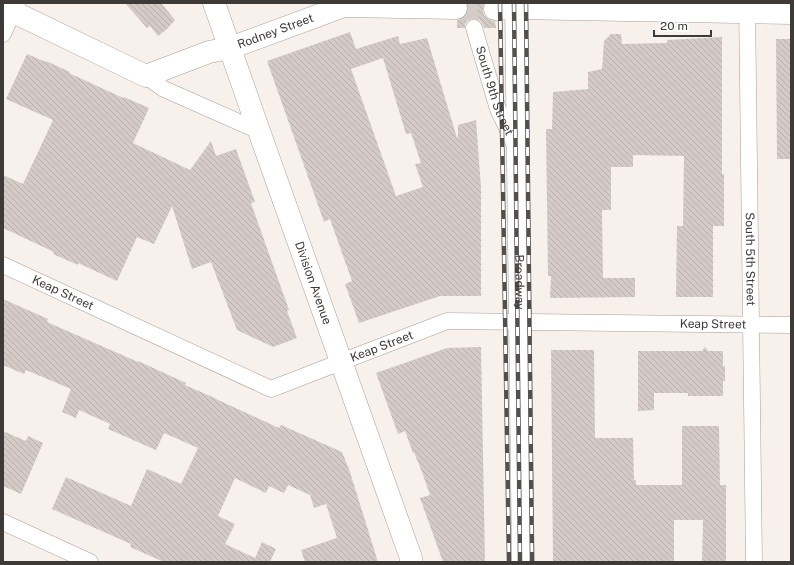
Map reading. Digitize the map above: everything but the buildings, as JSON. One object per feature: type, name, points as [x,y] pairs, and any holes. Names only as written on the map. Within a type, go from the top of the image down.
[{"type":"main road","name":"Division Avenue","points":[[214,3],[342,362],[411,558],[411,562]]},
{"type":"main road","name":"Rodney Street","points":[[146,76],[209,52],[230,48],[344,6],[456,8]]},
{"type":"main road","points":[[509,6],[747,8],[791,13]]},
{"type":"main road","name":"Broadway","points":[[509,6],[518,151],[523,562]]},
{"type":"main road","points":[[11,7],[146,76]]},
{"type":"street","points":[[3,34],[11,7]]},
{"type":"street","name":"South 5th Street","points":[[747,8],[754,562]]},
{"type":"street","name":"South 9th Street","points":[[474,28],[498,109],[518,151]]},
{"type":"street","points":[[146,76],[164,89],[259,131]]},
{"type":"street","name":"Keap Street","points":[[3,265],[271,389],[447,321],[791,325]]},
{"type":"street","points":[[3,522],[90,562]]},
{"type":"tunnel","points":[[467,3],[474,28]]},
{"type":"tunnel","points":[[456,8],[495,9]]},
{"type":"railway","points":[[500,3],[509,562]]},
{"type":"railway","points":[[514,3],[520,562]]},
{"type":"railway","points":[[526,3],[532,562]]}]
